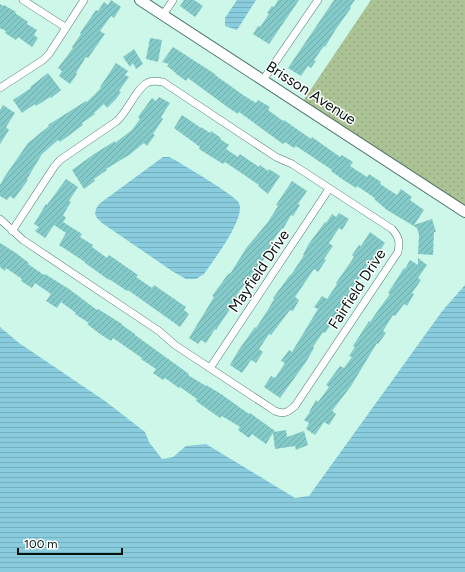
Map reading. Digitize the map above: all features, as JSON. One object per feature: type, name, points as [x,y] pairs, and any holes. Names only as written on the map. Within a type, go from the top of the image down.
[{"type":"street","points":[[23,0],[65,27]]},
{"type":"street","points":[[0,88],[43,60],[55,47],[65,27],[84,0]]},
{"type":"street","name":"Brisson Avenue","points":[[140,0],[465,212]]},
{"type":"street","points":[[163,15],[173,0]]},
{"type":"street","points":[[263,80],[318,0]]},
{"type":"street","name":"Fairfield Drive","points":[[0,219],[12,231],[23,240],[159,331],[175,345],[275,411],[281,413],[288,412],[295,406],[398,252],[399,242],[398,236],[392,230],[329,188],[292,164],[276,157],[163,82],[155,80],[147,82],[142,87],[124,115],[117,121],[60,160],[12,231]]},
{"type":"street","name":"Mayfield Drive","points":[[210,368],[329,188]]},
{"type":"green space","points":[[371,0],[465,0],[465,208],[303,101]]},
{"type":"water","points":[[237,0],[256,0],[237,30],[225,26],[225,18]]},
{"type":"water","points":[[163,157],[169,157],[175,160],[229,194],[239,203],[240,210],[238,219],[228,239],[204,274],[196,279],[186,279],[172,271],[102,223],[95,214],[99,204]]},
{"type":"water","points":[[465,285],[465,572],[0,572],[0,327],[19,343],[105,401],[145,432],[149,442],[162,459],[173,457],[186,446],[206,444],[295,498],[309,496],[443,310]]},
{"type":"building","points":[[111,0],[121,7],[114,18],[111,16],[100,31],[105,34],[88,58],[86,57],[70,84],[59,76],[62,71],[58,68],[73,48],[72,47],[81,34],[80,33],[96,10],[98,11],[104,2],[108,5]]},
{"type":"building","points":[[184,0],[194,0],[203,6],[195,17],[180,6]]},
{"type":"building","points":[[278,0],[299,0],[269,44],[253,34],[258,26],[260,27],[269,14],[267,13],[272,6],[274,7]]},
{"type":"building","points":[[334,0],[355,0],[325,47],[324,46],[314,60],[316,61],[311,68],[308,66],[301,76],[288,68]]},
{"type":"building","points":[[0,4],[16,12],[15,13],[28,22],[27,24],[37,30],[34,35],[38,38],[32,47],[18,37],[16,40],[0,28]]},
{"type":"building","points":[[150,38],[162,40],[158,62],[146,59]]},
{"type":"building","points":[[173,47],[215,74],[243,95],[256,103],[258,100],[270,107],[268,110],[311,139],[312,137],[340,157],[342,155],[353,162],[350,166],[367,177],[369,174],[381,182],[380,184],[397,195],[401,189],[412,197],[410,200],[424,210],[414,225],[432,219],[436,232],[434,232],[433,255],[418,254],[419,235],[417,228],[387,210],[374,199],[375,198],[357,186],[356,188],[342,179],[331,171],[332,170],[296,146],[294,148],[285,142],[283,144],[239,112],[238,114],[226,106],[188,78],[186,81],[175,73],[167,66],[169,64],[162,62]]},
{"type":"building","points":[[134,49],[143,64],[136,69],[133,63],[130,67],[123,57]]},
{"type":"building","points":[[116,63],[128,71],[125,75],[129,77],[119,91],[121,92],[116,99],[107,108],[104,104],[94,113],[95,114],[82,123],[83,125],[60,142],[58,140],[42,154],[27,179],[28,180],[14,199],[10,196],[7,200],[0,196],[0,185],[3,179],[28,143],[49,126],[48,125],[86,101],[87,102],[101,88],[100,87]]},
{"type":"building","points":[[48,73],[61,90],[51,98],[50,97],[36,106],[35,104],[22,113],[13,100],[31,88],[30,87]]},
{"type":"building","points":[[159,97],[170,103],[161,117],[163,119],[153,134],[155,135],[147,146],[144,143],[129,155],[106,169],[107,170],[94,179],[95,181],[84,189],[72,170],[115,141],[115,143],[132,130],[140,119],[138,117],[152,98],[156,101]]},
{"type":"building","points":[[3,105],[15,113],[6,127],[9,130],[0,144],[0,110]]},
{"type":"building","points":[[182,115],[201,128],[210,133],[211,131],[221,138],[220,139],[229,145],[226,149],[238,157],[240,154],[259,167],[260,165],[268,171],[269,169],[280,176],[268,194],[258,186],[259,185],[225,162],[223,164],[199,149],[200,147],[174,128]]},
{"type":"building","points":[[66,179],[78,187],[69,201],[71,202],[63,215],[66,218],[63,222],[82,234],[80,237],[93,245],[92,247],[107,258],[109,255],[138,275],[136,277],[152,288],[154,285],[186,307],[184,310],[189,314],[180,327],[128,290],[127,291],[109,280],[59,245],[66,233],[54,225],[45,238],[35,231],[39,227],[34,224],[46,204],[47,205]]},
{"type":"building","points":[[292,181],[307,191],[298,204],[300,205],[271,243],[273,244],[264,257],[265,258],[236,296],[238,297],[216,330],[215,329],[206,343],[201,340],[198,344],[189,338],[214,297],[212,296],[229,273],[230,274],[247,247],[268,222],[278,206],[276,205]]},
{"type":"building","points":[[339,213],[349,219],[342,230],[339,228],[329,243],[333,246],[324,259],[326,260],[318,272],[314,269],[295,297],[299,300],[293,311],[290,310],[271,335],[269,334],[259,349],[263,352],[256,363],[251,360],[242,373],[230,365],[238,351],[255,327],[256,328],[269,308],[274,299],[273,298],[291,275],[304,255],[308,245],[332,214],[336,217]]},
{"type":"building","points":[[370,232],[385,243],[348,294],[349,295],[340,308],[342,310],[325,333],[323,332],[313,347],[314,348],[306,362],[280,398],[264,387],[271,376],[275,378],[285,363],[281,361],[289,350],[292,352],[318,309],[314,307],[322,296],[327,299],[354,257],[352,255],[359,245],[361,246]]},
{"type":"building","points":[[0,243],[16,253],[29,263],[28,264],[44,275],[45,274],[69,289],[97,310],[98,309],[122,324],[189,374],[188,375],[221,394],[249,414],[250,413],[275,431],[274,432],[286,430],[287,437],[304,431],[308,445],[296,450],[295,446],[275,449],[273,433],[266,444],[252,434],[249,438],[238,430],[240,427],[222,416],[220,418],[196,401],[197,399],[180,387],[179,388],[165,378],[163,380],[153,373],[156,369],[141,359],[142,358],[113,338],[111,341],[100,334],[87,324],[89,323],[61,302],[57,308],[46,301],[51,294],[35,283],[32,288],[6,268],[5,271],[0,267]]},
{"type":"building","points":[[418,258],[427,265],[418,278],[421,280],[412,293],[414,294],[407,306],[404,304],[395,316],[393,315],[383,331],[386,333],[378,344],[377,343],[351,386],[332,411],[336,414],[329,425],[324,422],[315,435],[306,429],[309,423],[304,420],[316,400],[318,402],[329,387],[326,385],[340,366],[344,368],[352,357],[349,356],[355,347],[353,346],[369,321],[370,322],[390,294],[388,293],[404,268],[405,269],[410,260],[418,265]]}]
